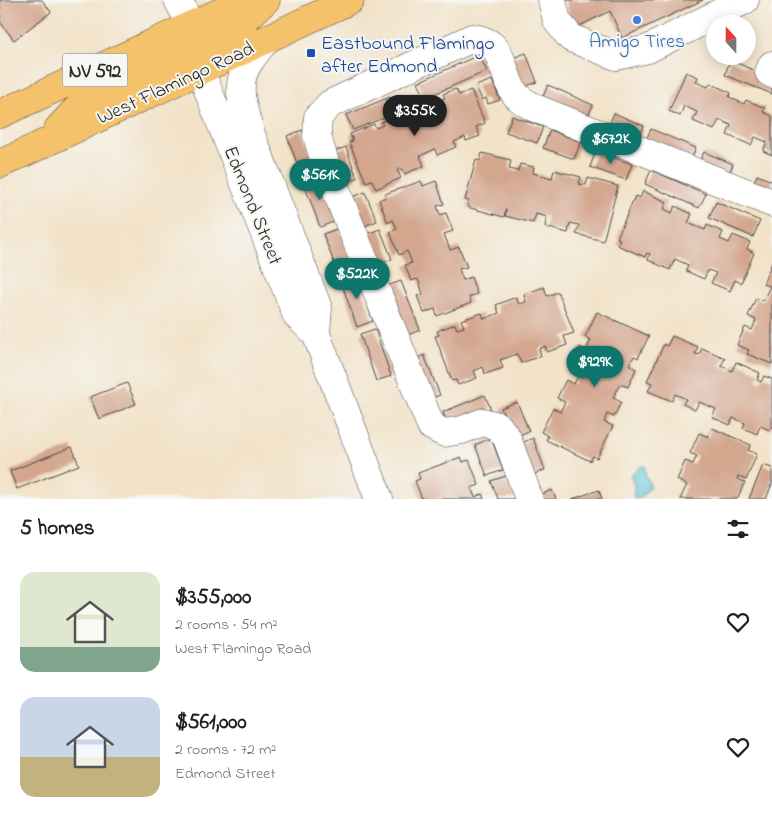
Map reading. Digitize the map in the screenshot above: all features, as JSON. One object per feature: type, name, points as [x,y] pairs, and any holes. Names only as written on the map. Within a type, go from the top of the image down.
[{"type":"main road","name":"NV 592","points":[[0,114],[246,0]]},
{"type":"main road","points":[[200,70],[210,41],[235,29],[266,0]]},
{"type":"main road","name":"West Flamingo Road","points":[[0,164],[350,0]]},
{"type":"main road","points":[[43,144],[87,101],[174,60],[190,49],[196,40],[191,25]]},
{"type":"street","points":[[178,0],[191,25]]},
{"type":"street","points":[[552,0],[557,21],[571,38],[616,56],[648,49],[745,0]]},
{"type":"street","points":[[529,499],[507,438],[498,426],[483,422],[444,434],[431,426],[325,163],[317,136],[318,117],[330,104],[472,38],[483,39],[496,48],[512,90],[521,100],[535,108],[772,203]]},
{"type":"street","name":"Edmond Street","points":[[267,39],[253,55],[241,80],[239,92],[249,129],[318,308],[316,334]]},
{"type":"street","points":[[772,65],[769,72],[772,74]]},
{"type":"street","name":"Edmond Street","points":[[200,70],[298,316],[316,334],[379,499]]},
{"type":"water","points":[[642,465],[645,466],[646,476],[651,486],[641,498],[635,499],[633,495],[634,486],[630,475]]},
{"type":"building","points":[[0,0],[42,0],[51,12],[14,40],[0,22]]},
{"type":"building","name":"Amigo Tires","points":[[566,0],[703,0],[622,38],[610,11],[571,30]]},
{"type":"building","points":[[526,53],[537,82],[521,88],[510,59]]},
{"type":"building","points":[[479,55],[487,71],[425,98],[418,82]]},
{"type":"building","points":[[728,65],[742,65],[772,78],[772,94],[725,75]]},
{"type":"building","points":[[686,72],[698,77],[696,82],[708,87],[710,83],[731,93],[729,97],[744,104],[746,100],[765,108],[763,112],[772,116],[772,155],[763,151],[767,142],[755,137],[751,145],[727,135],[731,125],[719,120],[714,130],[693,121],[697,112],[684,106],[680,116],[669,111]]},
{"type":"building","points":[[492,80],[500,100],[488,104],[486,98],[482,100],[476,86]]},
{"type":"building","points":[[548,85],[593,105],[586,120],[541,101]]},
{"type":"building","points":[[456,89],[459,95],[471,90],[485,123],[476,127],[480,136],[466,141],[465,137],[454,142],[456,147],[437,155],[435,149],[420,156],[424,166],[404,174],[401,168],[397,170],[401,178],[376,189],[372,180],[366,182],[349,142],[353,141],[350,134],[374,124],[376,128],[383,125],[381,122],[396,115],[399,122],[418,113],[415,106],[433,98],[435,103],[445,98],[443,94]]},
{"type":"building","points":[[390,97],[396,113],[353,130],[346,115]]},
{"type":"building","points":[[614,113],[644,126],[637,142],[607,129]]},
{"type":"building","points":[[512,116],[543,127],[537,143],[506,132]]},
{"type":"building","points":[[651,129],[696,148],[689,164],[644,144]]},
{"type":"building","points":[[302,130],[316,168],[301,174],[287,136]]},
{"type":"building","points":[[550,130],[581,142],[574,159],[543,148]]},
{"type":"building","points":[[346,147],[357,178],[343,183],[332,152]]},
{"type":"building","points":[[596,151],[632,164],[626,180],[590,167]]},
{"type":"building","points":[[704,152],[733,164],[727,179],[697,167]]},
{"type":"building","points":[[482,153],[511,160],[509,169],[518,171],[520,164],[534,167],[533,173],[552,178],[554,170],[581,177],[579,184],[586,185],[588,178],[618,186],[603,241],[576,234],[579,225],[570,223],[568,233],[545,227],[547,217],[536,214],[533,223],[505,216],[506,209],[504,217],[467,207],[469,201],[465,200],[476,160],[480,161]]},
{"type":"building","points":[[651,170],[706,194],[699,208],[645,184]]},
{"type":"building","points":[[757,175],[772,181],[772,197],[751,188]]},
{"type":"building","points":[[319,176],[336,221],[320,227],[303,181]]},
{"type":"building","points":[[421,181],[423,186],[436,181],[444,204],[437,206],[440,215],[446,213],[453,231],[444,234],[450,250],[459,247],[467,267],[459,269],[463,280],[471,277],[477,294],[469,297],[471,303],[437,316],[435,309],[424,313],[417,296],[423,294],[418,279],[411,281],[405,265],[412,263],[407,251],[399,255],[390,232],[397,229],[393,220],[388,223],[379,200],[386,197],[385,194]]},
{"type":"building","points":[[643,191],[667,202],[664,209],[672,213],[675,206],[692,214],[688,223],[705,230],[707,225],[723,232],[720,239],[729,243],[733,235],[750,242],[747,249],[754,253],[741,283],[735,280],[730,291],[711,283],[716,273],[708,270],[704,279],[686,271],[688,265],[675,259],[670,270],[648,260],[650,254],[647,253],[645,257],[617,245],[620,239],[617,238],[635,196],[640,198]]},
{"type":"building","points":[[365,192],[377,221],[362,227],[350,198]]},
{"type":"building","points":[[716,202],[760,221],[753,237],[709,218]]},
{"type":"building","points":[[339,228],[351,259],[335,265],[323,234]]},
{"type":"building","points":[[380,229],[392,259],[376,266],[364,235]]},
{"type":"building","points":[[772,263],[772,364],[747,354],[749,350],[737,345],[745,327],[752,330],[756,320],[748,316],[756,298],[763,301],[770,286],[763,284]]},
{"type":"building","points":[[356,273],[373,321],[357,327],[340,279]]},
{"type":"building","points":[[401,281],[420,330],[403,337],[384,287]]},
{"type":"building","points":[[544,287],[547,296],[558,292],[574,333],[564,336],[567,345],[547,352],[545,346],[539,349],[541,356],[521,363],[517,354],[500,360],[503,368],[485,374],[483,367],[474,371],[477,378],[458,385],[456,380],[452,381],[435,336],[439,335],[437,331],[455,324],[457,329],[464,327],[461,320],[482,313],[484,319],[499,313],[496,305],[516,297],[519,304],[526,302],[524,294]]},
{"type":"building","points":[[597,312],[649,336],[638,358],[634,356],[629,365],[636,369],[628,387],[620,384],[613,398],[621,402],[614,417],[607,414],[604,422],[613,426],[597,458],[593,456],[590,461],[546,440],[548,436],[541,432],[553,408],[560,412],[565,402],[557,398],[566,380],[574,384],[582,367],[573,363],[580,347],[586,350],[591,340],[585,337]]},
{"type":"building","points":[[375,329],[391,376],[376,381],[360,334]]},
{"type":"building","points":[[672,336],[698,347],[695,354],[699,355],[702,348],[725,358],[721,366],[732,371],[736,362],[760,373],[757,380],[761,382],[764,376],[772,379],[772,426],[770,430],[760,426],[757,434],[743,428],[745,423],[733,418],[730,425],[712,417],[716,409],[699,402],[695,410],[683,404],[686,399],[675,394],[672,401],[648,391],[652,383],[647,381],[664,344],[667,346]]},
{"type":"building","points":[[424,355],[440,395],[425,400],[410,361]]},
{"type":"building","points":[[127,383],[136,404],[99,419],[90,397]]},
{"type":"building","points":[[485,395],[491,410],[449,428],[443,412]]},
{"type":"building","points":[[517,402],[529,431],[513,438],[501,408]]},
{"type":"building","points":[[712,428],[751,445],[748,450],[757,454],[746,480],[738,476],[737,479],[745,482],[737,499],[680,499],[687,485],[677,480],[685,461],[693,464],[697,456],[690,453],[699,433],[708,437]]},
{"type":"building","points":[[491,438],[503,470],[487,476],[475,445]]},
{"type":"building","points":[[533,438],[545,470],[529,476],[517,445]]},
{"type":"building","points":[[72,447],[79,465],[17,489],[10,471]]},
{"type":"building","points":[[461,457],[463,462],[469,460],[479,485],[471,488],[475,497],[482,494],[484,499],[422,499],[415,481],[420,479],[418,473]]},
{"type":"building","points":[[763,465],[772,468],[772,484],[766,499],[749,499]]},
{"type":"building","points":[[506,476],[515,499],[498,499],[491,481]]},
{"type":"building","points":[[552,490],[556,499],[539,499],[538,496]]},
{"type":"building","points":[[599,490],[602,499],[572,499]]},
{"type":"place","name":"Amigo Tires","points":[[637,20]]},
{"type":"place","name":"Eastbound Flamingo after Edmond","points":[[311,53]]}]
